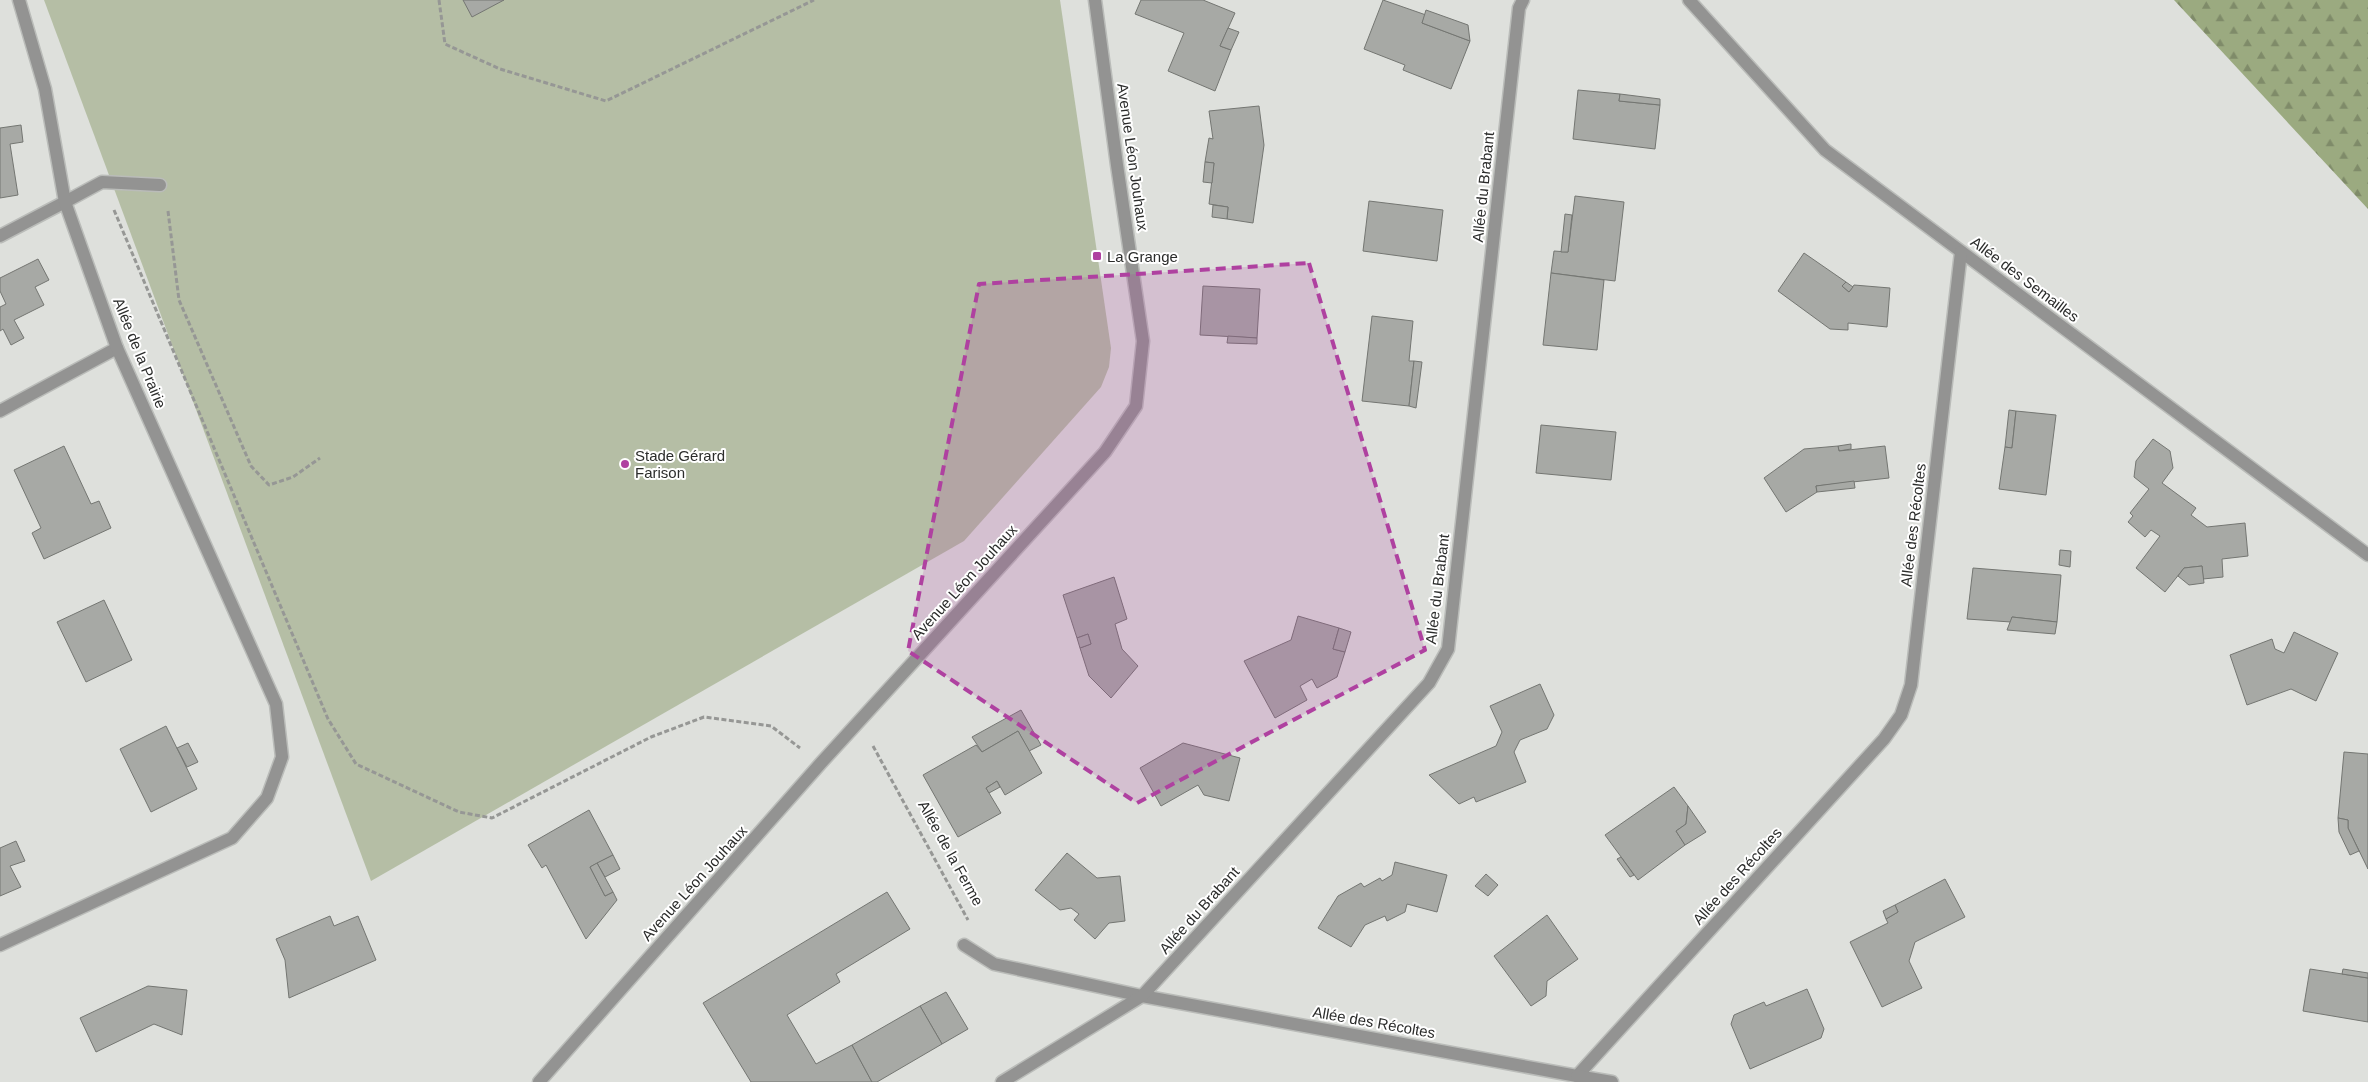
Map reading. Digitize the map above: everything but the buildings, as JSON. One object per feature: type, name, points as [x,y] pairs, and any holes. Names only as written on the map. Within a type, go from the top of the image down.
[{"type":"street","name":"Allée de la Prairie","points":[[0,946],[232,838],[266,798],[282,757],[276,704],[117,348],[64,202],[46,89],[19,0]]},
{"type":"street","name":"Avenue Léon Jouhaux","points":[[540,1082],[822,763],[1105,452],[1136,406],[1143,341],[1095,0]]},
{"type":"street","name":"Allée du Brabant","points":[[1002,1082],[1142,996],[1429,683],[1448,649],[1519,8],[1523,0]]},
{"type":"street","name":"Allée des Semailles","points":[[1689,0],[1826,150],[2368,555]]},
{"type":"street","points":[[0,236],[102,182],[160,186]]},
{"type":"street","name":"Allée des Récoltes","points":[[1142,996],[1577,1076],[1871,753],[1901,715],[1911,685],[1961,252]]},
{"type":"street","points":[[0,411],[117,348]]},
{"type":"street","points":[[964,945],[994,964],[1142,996]]},
{"type":"street","points":[[1577,1076],[1612,1082]]},
{"type":"path","points":[[439,0],[445,44],[500,69],[606,101],[814,0]]},
{"type":"path","points":[[102,182],[144,276],[328,719],[356,764],[459,812],[492,818],[651,736],[704,717],[772,726],[822,763]]},
{"type":"path","points":[[160,186],[168,206],[179,300],[251,466],[269,484],[293,477],[320,458]]},
{"type":"path","name":"Allée de la Ferme","points":[[859,722],[968,918],[964,945]]},
{"type":"highlighted area","points":[[1309,263],[1425,650],[1137,803],[908,651],[979,284]]},
{"type":"green space","name":"Stade Gérard Farison","points":[[44,0],[1060,0],[1111,348],[1109,367],[1101,387],[964,541],[371,881]]},
{"type":"green space","points":[[2174,0],[2368,0],[2368,209]]},
{"type":"place","name":"La Grange","points":[[1097,256]]},
{"type":"place","name":"Stade Gérard Farison","points":[[625,464]]}]
